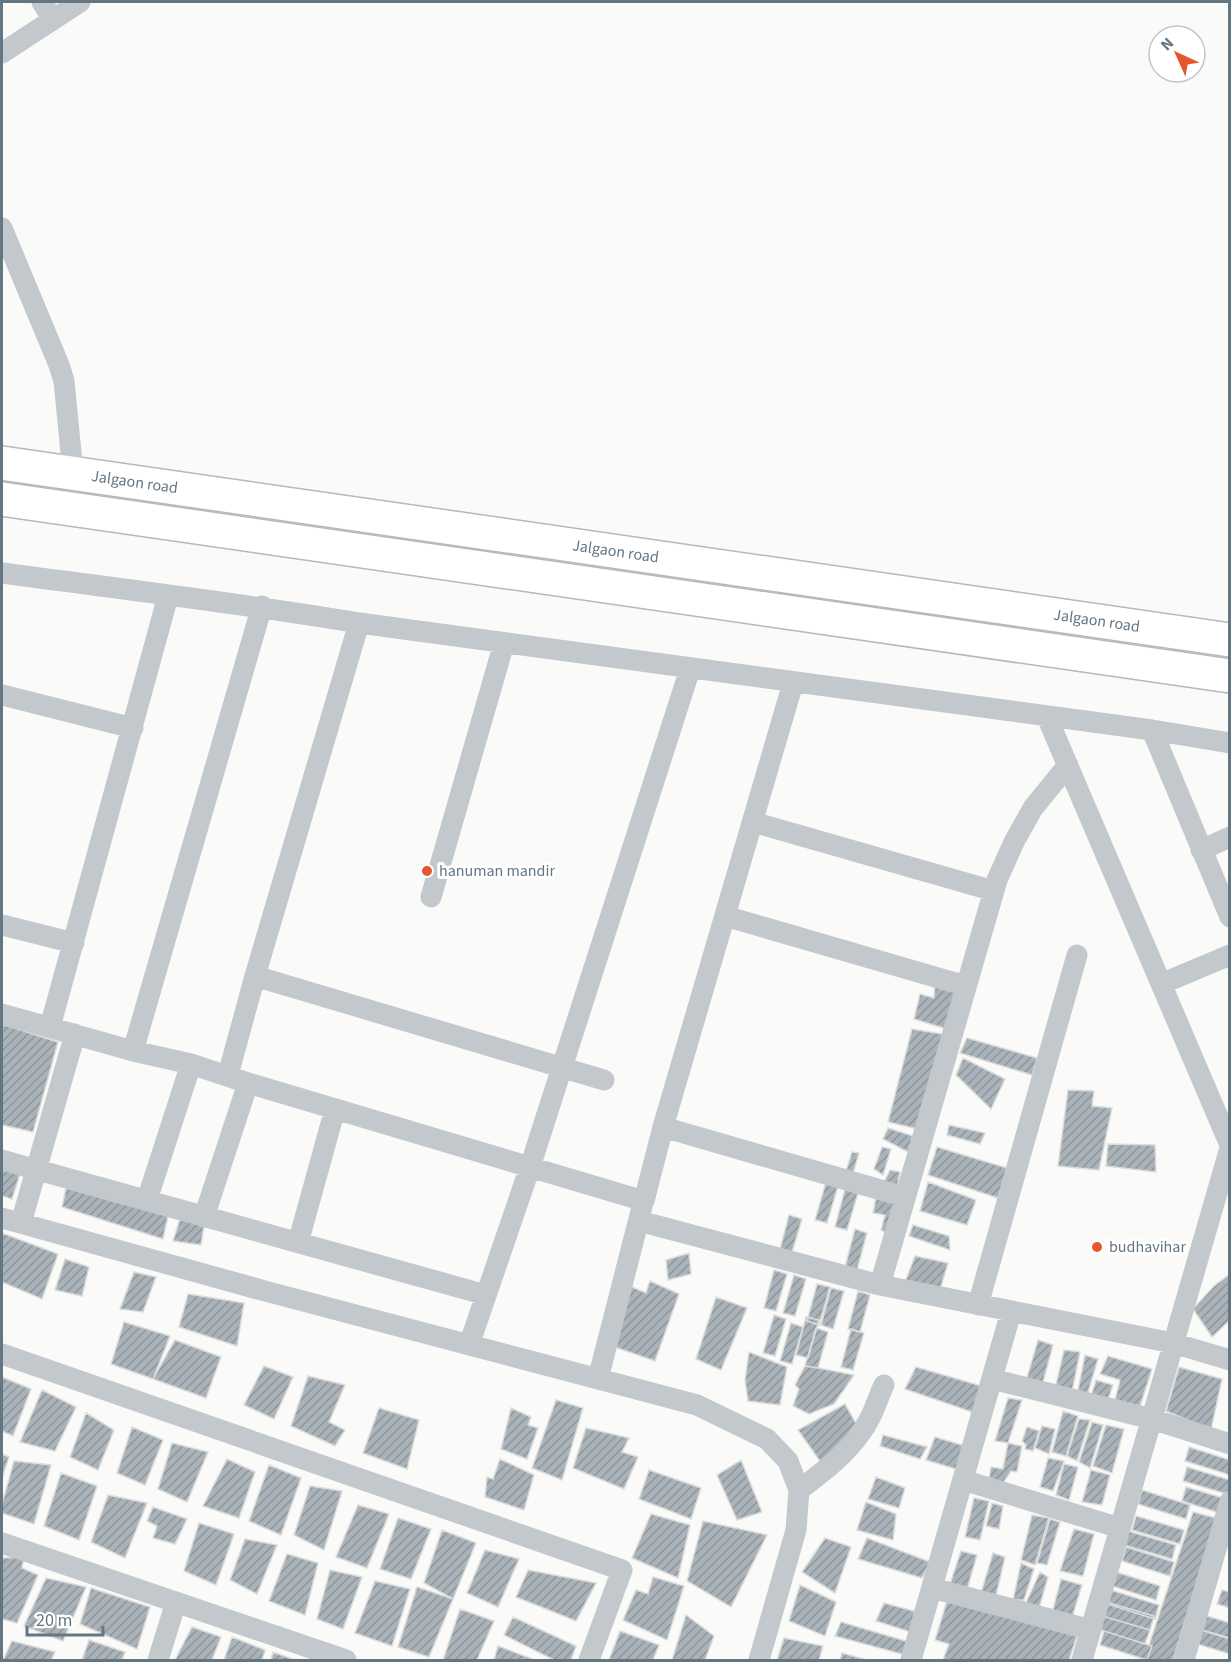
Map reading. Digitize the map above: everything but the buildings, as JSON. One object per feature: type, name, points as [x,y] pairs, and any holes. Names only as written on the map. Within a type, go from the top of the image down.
[{"type":"highway","name":"Jalgaon road","points":[[2,463],[1230,640]]},
{"type":"highway","points":[[2,499],[1230,676]]},
{"type":"street","points":[[3,49],[48,10],[80,2]]},
{"type":"street","points":[[2,228],[64,381],[73,473]]},
{"type":"street","points":[[2,573],[168,596],[262,606],[359,623],[1152,730],[1230,743]]},
{"type":"street","points":[[50,1027],[168,596]]},
{"type":"street","points":[[133,1051],[262,606]]},
{"type":"street","points":[[228,1075],[255,975],[359,623]]},
{"type":"street","points":[[431,897],[504,643]]},
{"type":"street","points":[[469,1345],[530,1167],[690,669]]},
{"type":"street","points":[[598,1379],[663,1127],[793,683]]},
{"type":"street","points":[[2,695],[133,728]]},
{"type":"street","points":[[1047,717],[1230,1146],[1082,1660]]},
{"type":"street","points":[[1152,730],[1230,917]]},
{"type":"street","points":[[880,1285],[994,891],[1014,843],[1034,808],[1068,765]]},
{"type":"street","points":[[753,822],[994,891]]},
{"type":"street","points":[[1201,850],[1230,837]]},
{"type":"street","points":[[725,916],[966,986]]},
{"type":"street","points":[[2,925],[74,944]]},
{"type":"street","points":[[978,1305],[1077,955]]},
{"type":"street","points":[[1161,984],[1230,955]]},
{"type":"street","points":[[255,975],[604,1080]]},
{"type":"street","points":[[2,1014],[133,1051],[191,1064],[530,1167],[641,1211],[880,1285],[1173,1343],[1230,1360]]},
{"type":"street","points":[[75,1034],[36,1170],[11,1220],[697,1405],[767,1439],[788,1461],[799,1490],[796,1530],[759,1660]]},
{"type":"street","points":[[147,1200],[191,1064]]},
{"type":"street","points":[[204,1217],[248,1083]]},
{"type":"street","points":[[298,1243],[335,1109]]},
{"type":"street","points":[[663,1127],[905,1197]]},
{"type":"street","points":[[2,1160],[486,1295]]},
{"type":"street","points":[[911,1660],[1011,1311]]},
{"type":"street","points":[[2,1354],[622,1570],[589,1660]]},
{"type":"street","points":[[992,1379],[1152,1419],[1230,1444]]},
{"type":"street","points":[[799,1490],[826,1470],[852,1443],[870,1418],[884,1385]]},
{"type":"street","points":[[963,1480],[1120,1528]]},
{"type":"street","points":[[1184,1660],[1230,1501]]},
{"type":"street","points":[[2,1543],[346,1660]]},
{"type":"street","points":[[932,1588],[1091,1630]]},
{"type":"street","points":[[158,1660],[176,1602]]},
{"type":"place","name":"hanuman mandir","points":[[427,871]]},
{"type":"place","name":"budhavihar","points":[[1097,1247]]}]
